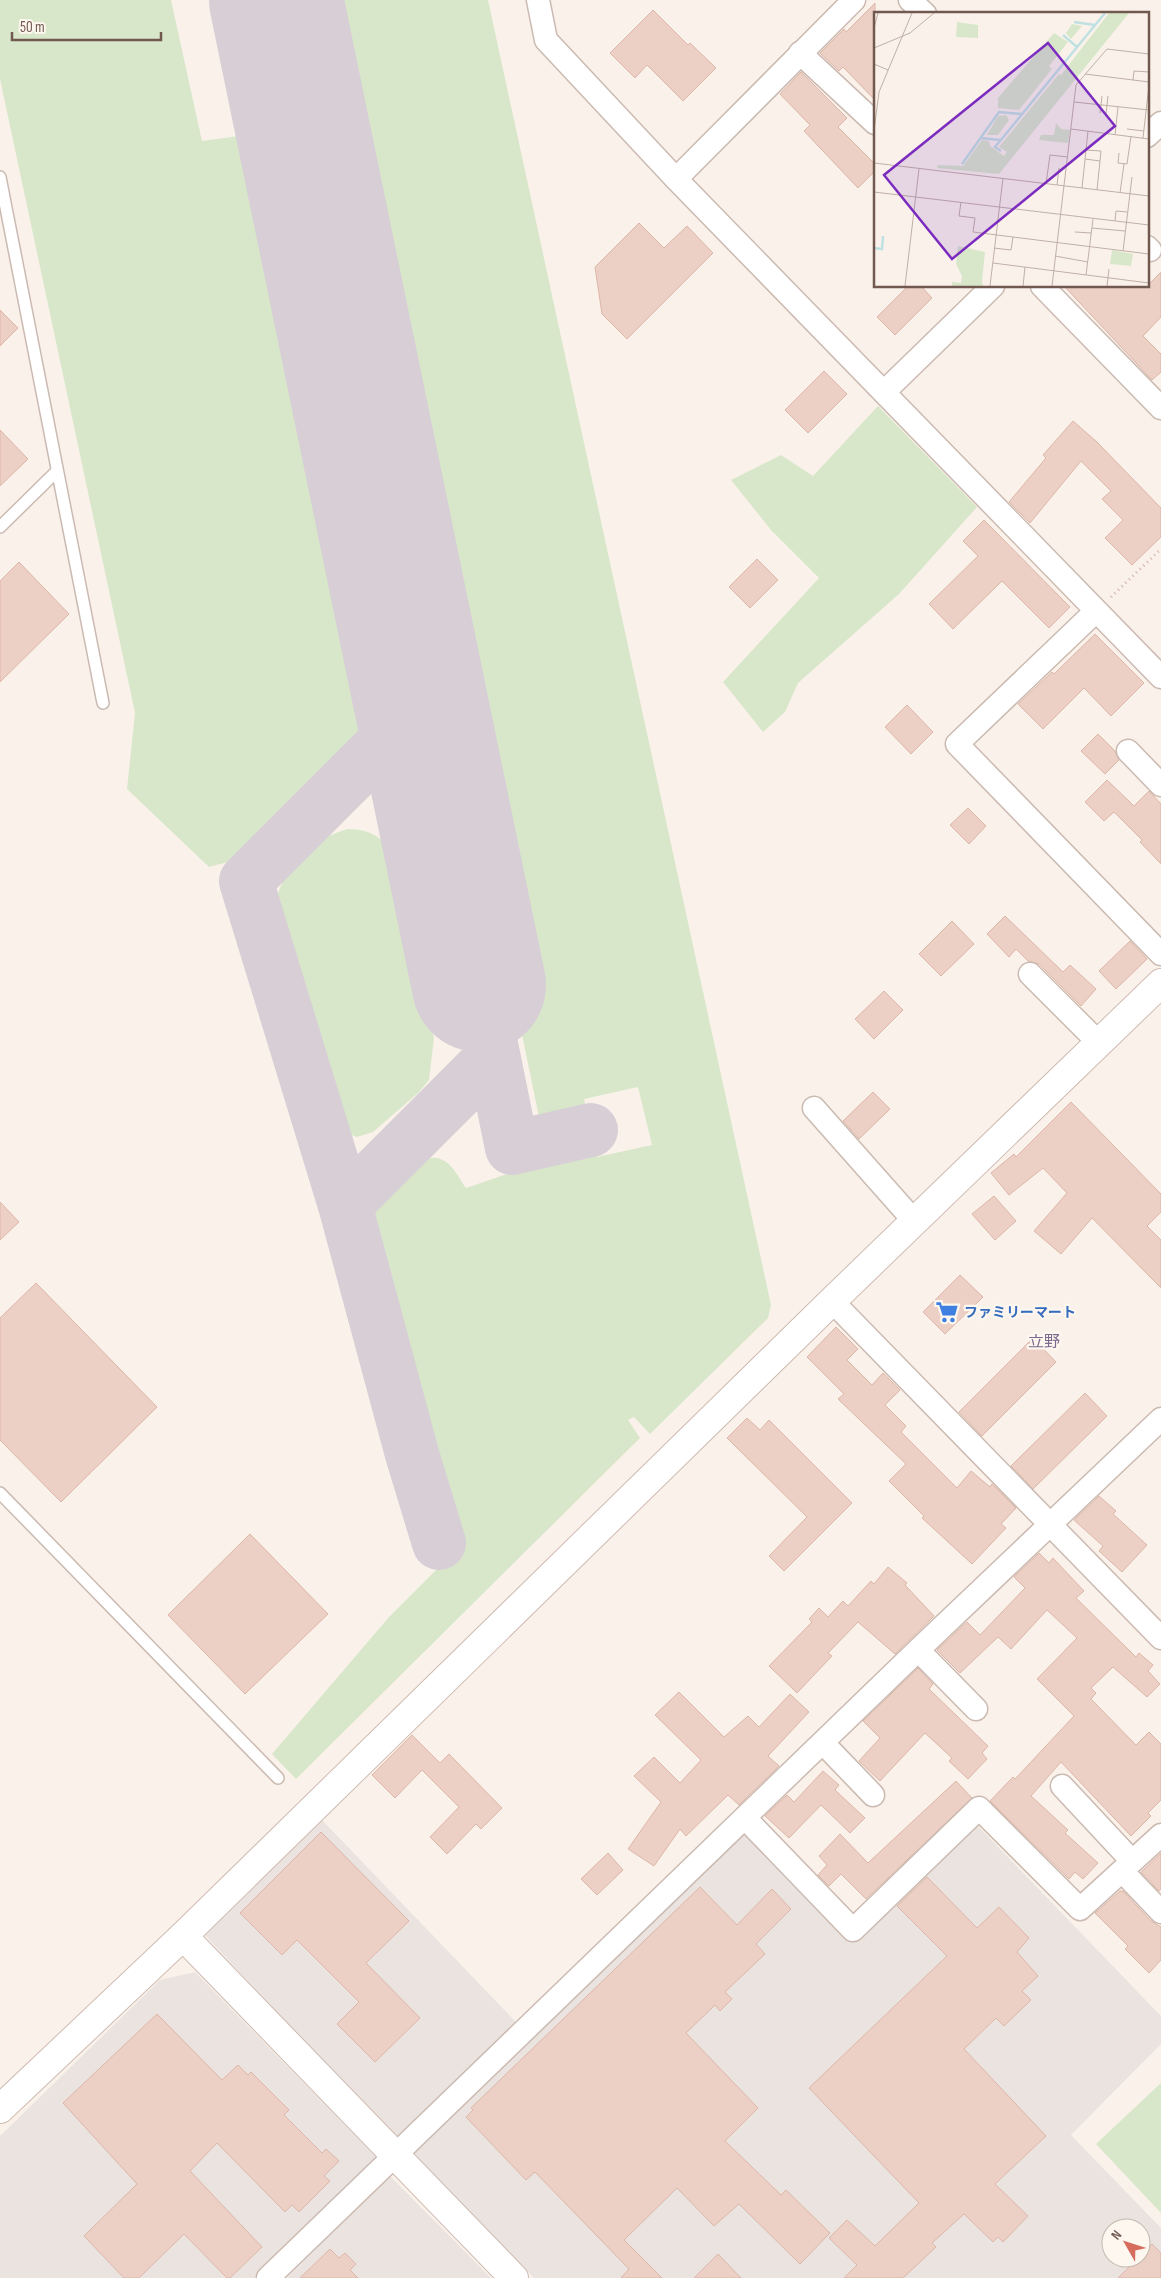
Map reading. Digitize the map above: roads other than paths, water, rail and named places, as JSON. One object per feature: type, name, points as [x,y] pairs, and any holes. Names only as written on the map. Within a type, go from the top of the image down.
[{"type":"street","points":[[538,0],[546,40],[676,179],[1161,677]]},
{"type":"street","points":[[676,179],[854,0]]},
{"type":"street","points":[[910,0],[923,12]]},
{"type":"street","points":[[800,53],[874,123]]},
{"type":"street","points":[[1148,135],[1161,122]]},
{"type":"street","points":[[884,392],[991,288]]},
{"type":"street","points":[[1044,288],[1160,404]]},
{"type":"street","points":[[1096,611],[957,744],[1161,954]]},
{"type":"street","points":[[1128,751],[1161,785]]},
{"type":"street","points":[[1030,974],[1099,1044]]},
{"type":"street","points":[[0,2108],[183,1936],[832,1301],[1161,983]]},
{"type":"street","points":[[814,1108],[915,1222]]},
{"type":"street","points":[[832,1301],[1161,1638]]},
{"type":"street","points":[[268,2278],[918,1650],[1161,1419]]},
{"type":"street","points":[[918,1650],[976,1709]]},
{"type":"street","points":[[823,1743],[873,1795]]},
{"type":"street","points":[[1062,1786],[1127,1866],[1161,1912]]},
{"type":"street","points":[[746,1818],[853,1930],[979,1808],[1080,1909],[1161,1835]]},
{"type":"street","points":[[183,1936],[514,2278]]},
{"type":"lane","points":[[0,177],[103,703]]},
{"type":"lane","points":[[0,527],[57,471]]},
{"type":"lane","points":[[0,1493],[278,1778]]},
{"type":"place","name":"ファミリーマート","points":[[947,1312]]},
{"type":"district","name":"立野","points":[[1044,1341]]}]
